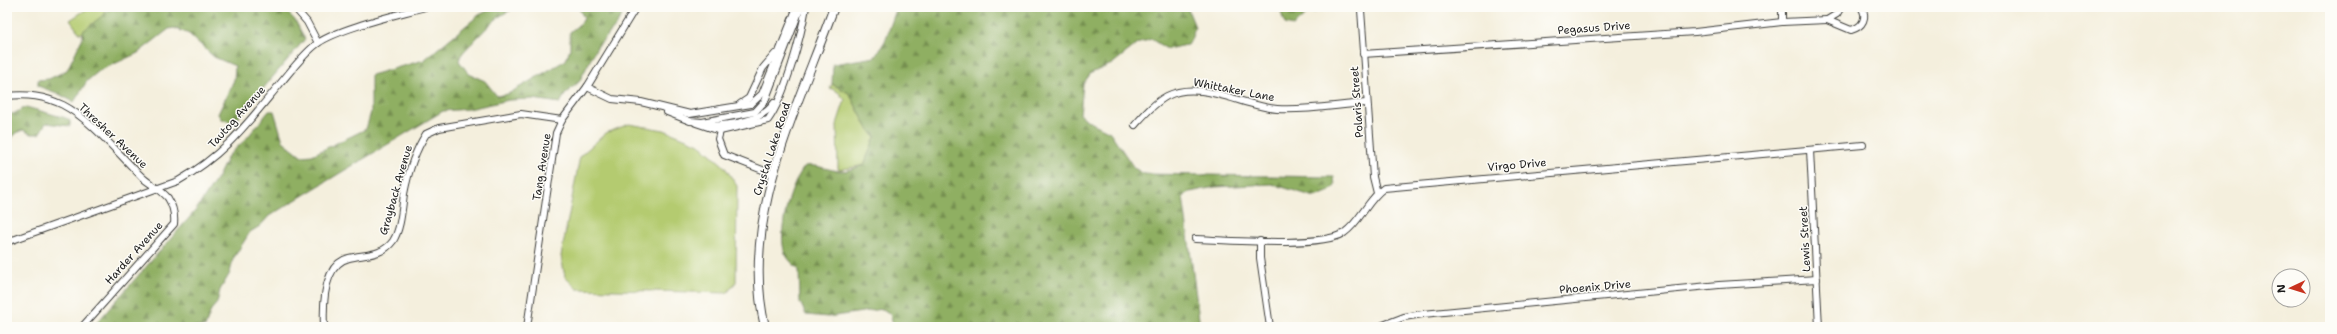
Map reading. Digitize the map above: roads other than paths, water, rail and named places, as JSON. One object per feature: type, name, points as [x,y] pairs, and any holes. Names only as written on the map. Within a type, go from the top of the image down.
[{"type":"street","points":[[294,7],[307,22],[318,43]]},
{"type":"street","name":"Tautog Avenue","points":[[7,242],[178,181],[200,168],[224,149],[298,63],[318,43],[343,32],[425,7]]},
{"type":"street","name":"Tang Avenue","points":[[527,327],[556,133],[562,120],[588,87],[636,7]]},
{"type":"street","points":[[588,87],[612,99],[651,104],[690,114],[751,104],[760,98],[797,7]]},
{"type":"street","points":[[690,121],[702,122],[752,112],[761,107],[784,56],[801,7]]},
{"type":"street","points":[[651,104],[690,121],[720,131],[768,120],[781,91],[799,39],[806,7]]},
{"type":"street","name":"Crystal Lake Road","points":[[765,327],[759,293],[758,266],[763,213],[773,174],[834,7]]},
{"type":"street","points":[[1782,7],[1782,22]]},
{"type":"street","points":[[1827,20],[1837,14],[1841,7]]},
{"type":"street","name":"Pegasus Drive","points":[[1363,54],[1695,32],[1782,22],[1827,20],[1839,23],[1847,29],[1856,29],[1860,26],[1865,17],[1861,7]]},
{"type":"street","name":"Polaris Street","points":[[1360,10],[1366,103],[1374,187],[1377,193]]},
{"type":"street","points":[[726,109],[742,103],[749,98],[763,68],[771,60],[784,36]]},
{"type":"street","name":"Whittaker Lane","points":[[1135,125],[1151,108],[1166,97],[1191,90],[1253,106],[1277,108],[1366,103]]},
{"type":"street","points":[[705,126],[758,118],[766,114],[781,91]]},
{"type":"street","name":"Thresher Avenue","points":[[7,96],[33,95],[65,106],[78,115],[157,189]]},
{"type":"street","name":"Grayback Avenue","points":[[324,327],[325,299],[330,276],[336,267],[345,259],[383,250],[394,240],[413,163],[426,134],[439,128],[521,114],[562,120]]},
{"type":"street","points":[[720,131],[718,139],[724,156],[773,174]]},
{"type":"street","name":"Virgo Drive","points":[[1377,193],[1388,187],[1863,145]]},
{"type":"street","name":"Lewis Street","points":[[1810,150],[1819,327]]},
{"type":"street","name":"Harder Avenue","points":[[82,327],[174,224],[175,215],[172,207],[167,197],[157,189]]},
{"type":"street","points":[[1195,239],[1260,241],[1306,240],[1342,234],[1352,227],[1377,193]]},
{"type":"street","points":[[1260,241],[1260,258],[1266,310],[1270,327]]},
{"type":"street","name":"Phoenix Drive","points":[[1378,327],[1404,317],[1423,314],[1719,285],[1817,279]]}]
